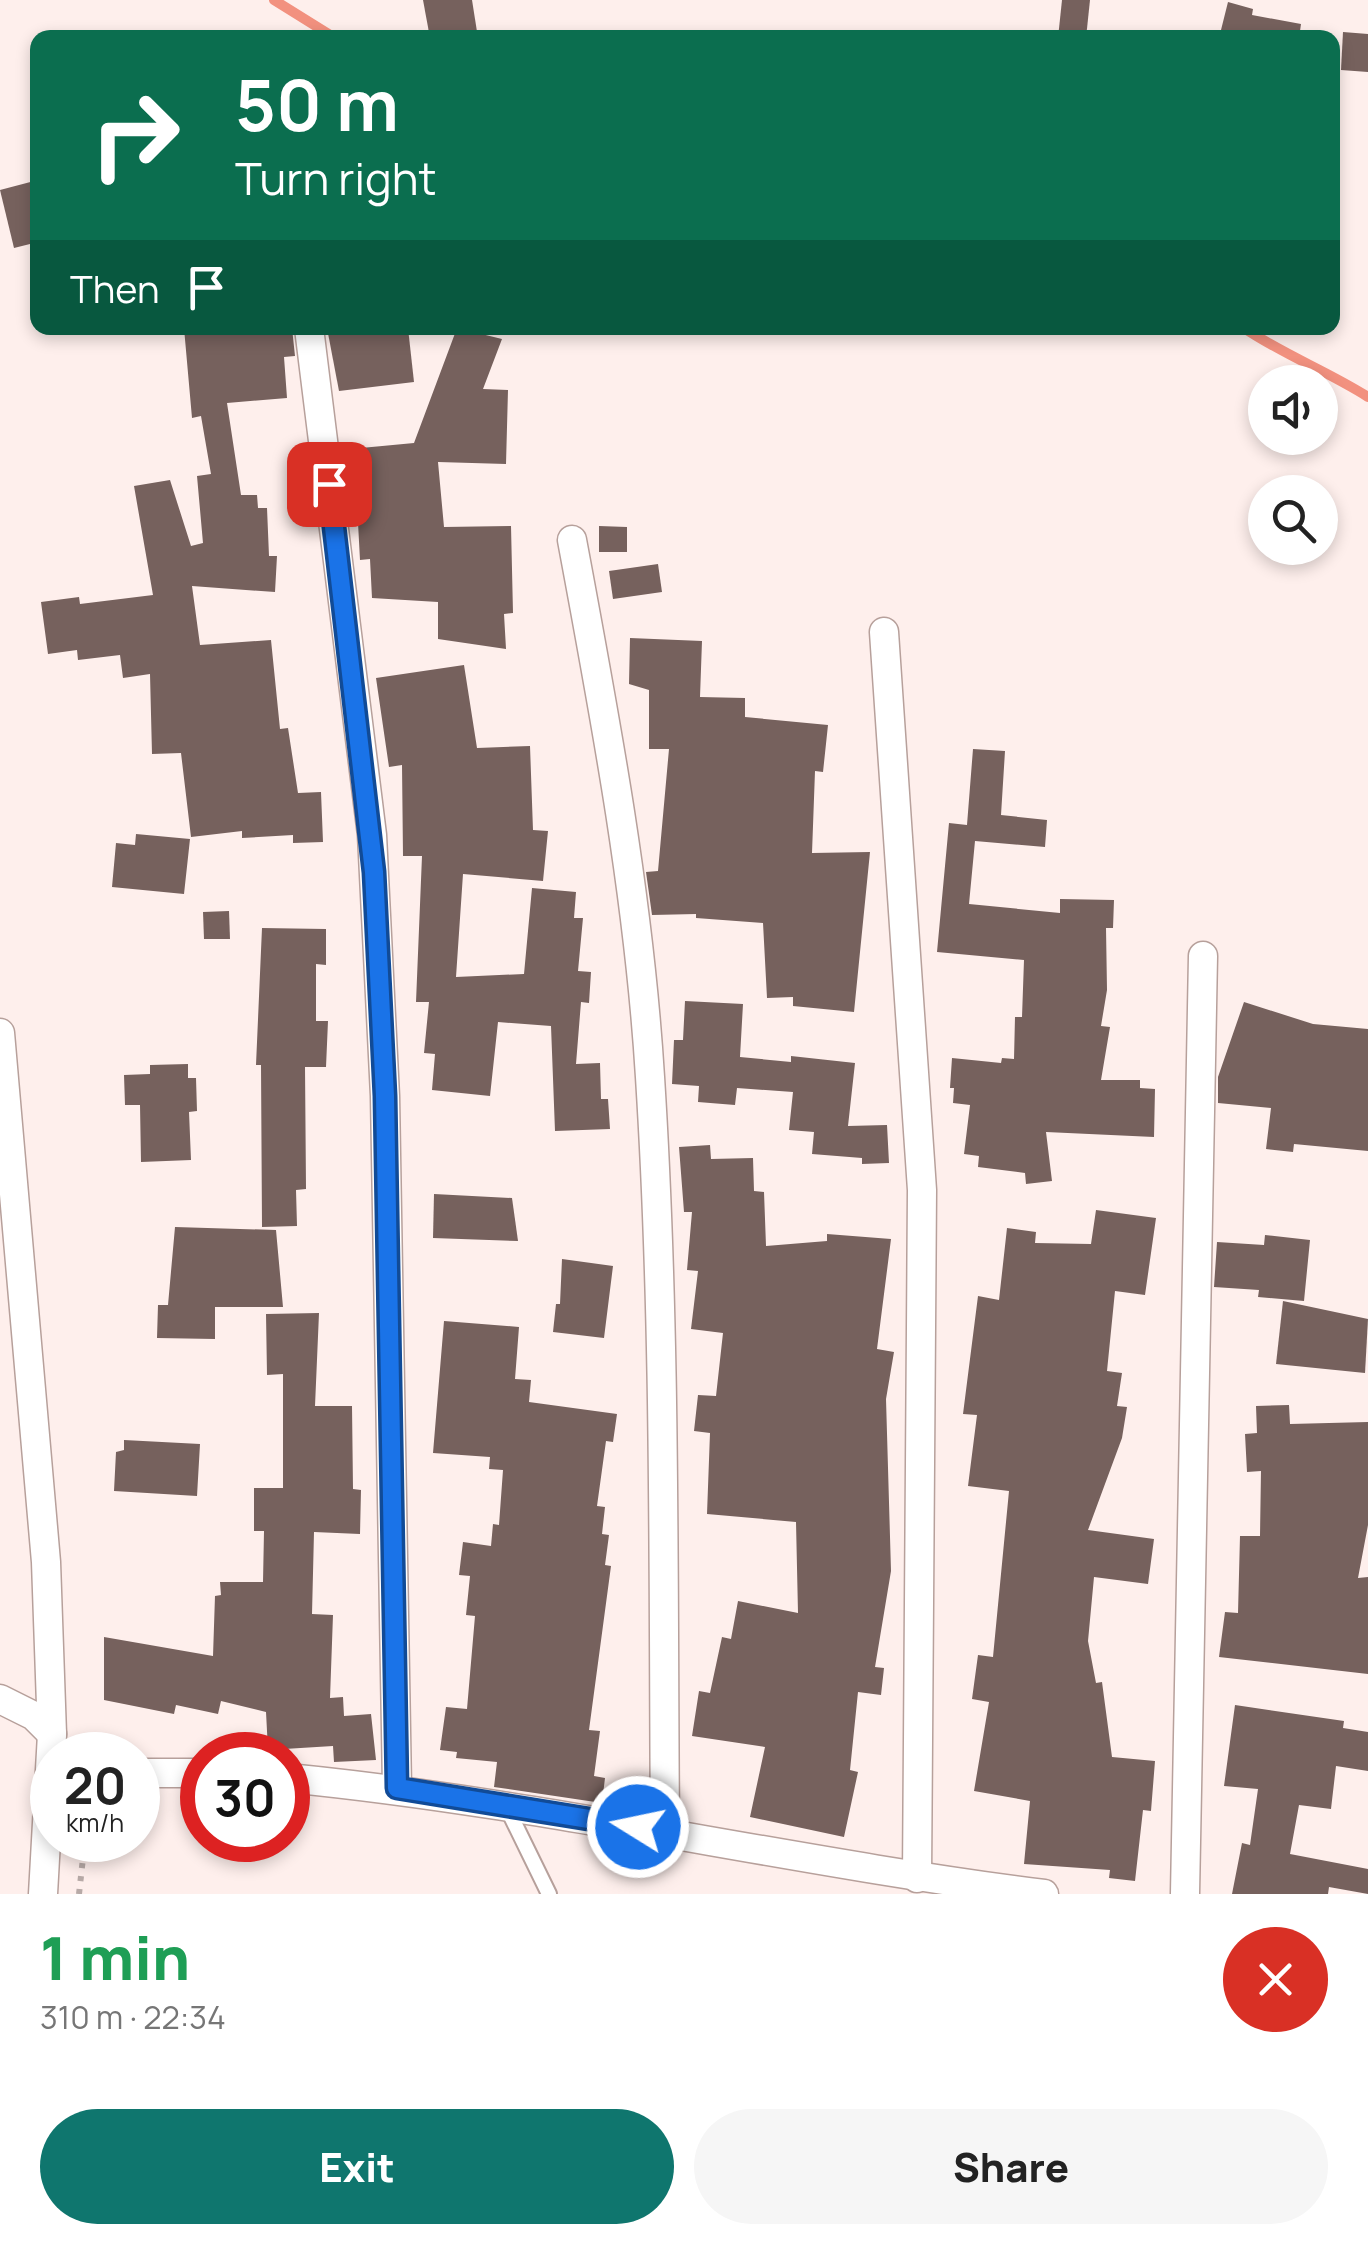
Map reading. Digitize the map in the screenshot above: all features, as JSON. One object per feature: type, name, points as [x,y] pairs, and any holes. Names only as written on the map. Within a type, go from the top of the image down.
[{"type":"street","points":[[310,335],[372,835],[385,1096],[397,1788]]},
{"type":"street","points":[[572,540],[625,846],[650,1074],[662,1383],[665,1832]]},
{"type":"street","points":[[884,632],[922,1190],[917,1878]]},
{"type":"street","points":[[1184,1894],[1202,956]]},
{"type":"street","points":[[0,1032],[46,1562],[52,1732]]},
{"type":"street","points":[[0,1699],[34,1716],[50,1732]]},
{"type":"street","points":[[310,1780],[397,1788],[665,1832],[917,1878],[948,1888],[1044,1894]]},
{"type":"street","points":[[43,1894],[45,1862]]},
{"type":"lane","points":[[505,1805],[550,1894]]},
{"type":"path","points":[[78,1894],[82,1862]]},
{"type":"building","points":[[423,0],[472,0],[477,30],[429,30]]},
{"type":"building","points":[[1062,0],[1090,0],[1087,30],[1059,30]]},
{"type":"building","points":[[1228,2],[1253,9],[1252,15],[1301,24],[1300,30],[1221,30]]},
{"type":"building","points":[[1343,32],[1368,34],[1368,72],[1341,70]]},
{"type":"building","points":[[30,182],[30,244],[14,248],[0,190]]},
{"type":"building","points":[[185,335],[293,335],[295,356],[284,357],[287,398],[227,403],[241,495],[257,495],[258,508],[267,508],[269,556],[277,556],[275,592],[192,586],[200,645],[271,640],[280,729],[288,728],[298,793],[321,792],[323,842],[293,843],[293,835],[242,838],[242,831],[191,837],[181,753],[152,754],[150,674],[123,678],[120,655],[78,660],[77,650],[48,654],[41,602],[79,597],[80,604],[153,595],[134,486],[170,480],[191,546],[203,543],[197,476],[211,474],[201,416],[192,418]]},
{"type":"building","points":[[328,335],[409,335],[414,382],[339,391]]},
{"type":"building","points":[[454,335],[502,339],[483,389],[508,390],[506,464],[438,462],[444,527],[511,526],[513,613],[504,614],[506,649],[438,639],[438,602],[372,598],[370,559],[360,560],[357,504],[351,505],[347,462],[362,460],[361,448],[414,443]]},
{"type":"building","points":[[599,526],[627,527],[627,552],[599,552]]},
{"type":"building","points":[[658,564],[662,592],[613,599],[609,571]]},
{"type":"building","points":[[630,638],[702,641],[700,697],[745,698],[745,717],[828,725],[823,772],[815,771],[812,853],[870,852],[854,1012],[793,1006],[793,997],[767,998],[763,923],[696,918],[696,914],[652,915],[646,872],[658,871],[669,749],[649,749],[649,690],[629,684]]},
{"type":"building","points":[[464,665],[477,748],[530,746],[533,830],[548,831],[543,881],[463,874],[456,977],[524,974],[532,888],[576,892],[574,918],[583,918],[578,971],[591,972],[589,1003],[581,1002],[576,1064],[600,1063],[601,1099],[608,1099],[610,1129],[555,1131],[551,1026],[498,1022],[490,1096],[432,1090],[435,1054],[424,1053],[429,1002],[416,1002],[422,856],[403,856],[402,765],[389,767],[376,678]]},
{"type":"building","points":[[973,749],[1005,751],[1001,815],[1047,820],[1045,847],[975,841],[969,904],[1060,913],[1060,899],[1114,900],[1113,928],[1106,928],[1107,990],[1101,1026],[1110,1027],[1101,1080],[1140,1080],[1140,1088],[1155,1089],[1154,1137],[1046,1132],[1052,1181],[1026,1184],[1025,1173],[978,1167],[979,1156],[964,1154],[970,1105],[953,1103],[954,1088],[950,1088],[952,1058],[1001,1063],[1002,1058],[1014,1059],[1015,1017],[1022,1017],[1024,960],[937,952],[949,823],[967,825]]},
{"type":"building","points":[[136,834],[190,839],[184,894],[112,887],[116,843],[135,845]]},
{"type":"building","points":[[229,911],[230,939],[204,939],[203,912]]},
{"type":"building","points":[[262,928],[326,929],[326,965],[316,964],[316,1021],[328,1021],[326,1067],[305,1067],[306,1189],[296,1190],[297,1226],[262,1227],[261,1065],[256,1065]]},
{"type":"building","points":[[685,1001],[743,1004],[740,1057],[791,1062],[791,1056],[855,1063],[848,1126],[887,1125],[889,1163],[862,1164],[862,1158],[812,1154],[814,1132],[789,1130],[793,1092],[737,1088],[735,1105],[698,1102],[699,1086],[672,1084],[674,1040],[683,1040]]},
{"type":"building","points":[[1244,1002],[1313,1024],[1368,1029],[1368,1151],[1294,1144],[1293,1152],[1266,1149],[1271,1108],[1218,1103],[1218,1077]]},
{"type":"building","points":[[188,1064],[188,1078],[196,1078],[197,1111],[189,1112],[191,1160],[141,1162],[140,1105],[125,1105],[124,1075],[150,1074],[150,1065]]},
{"type":"building","points":[[710,1145],[711,1159],[753,1158],[754,1191],[764,1192],[766,1246],[827,1241],[827,1234],[891,1239],[877,1349],[894,1352],[886,1399],[891,1571],[875,1667],[884,1668],[881,1695],[858,1692],[850,1770],[858,1772],[844,1837],[750,1817],[765,1747],[692,1736],[699,1691],[710,1693],[722,1637],[731,1639],[738,1601],[798,1613],[796,1522],[707,1514],[710,1433],[694,1431],[698,1395],[716,1396],[723,1333],[691,1329],[698,1271],[687,1270],[692,1212],[684,1212],[679,1147]]},
{"type":"building","points":[[434,1194],[512,1198],[518,1241],[433,1238]]},
{"type":"building","points":[[1096,1210],[1156,1218],[1145,1295],[1115,1291],[1107,1371],[1122,1373],[1117,1406],[1127,1407],[1122,1438],[1088,1530],[1154,1539],[1148,1584],[1094,1577],[1088,1641],[1096,1683],[1102,1682],[1112,1757],[1155,1761],[1151,1811],[1143,1810],[1135,1881],[1109,1878],[1110,1870],[1024,1864],[1030,1801],[974,1791],[989,1702],[972,1699],[978,1655],[993,1657],[1009,1491],[968,1486],[977,1415],[963,1414],[978,1296],[999,1300],[1007,1228],[1036,1232],[1035,1243],[1091,1244]]},
{"type":"building","points":[[175,1227],[276,1230],[283,1307],[215,1307],[215,1339],[157,1338],[158,1305],[168,1305]]},
{"type":"building","points":[[1265,1235],[1310,1240],[1304,1301],[1258,1297],[1259,1290],[1214,1287],[1217,1242],[1264,1245]]},
{"type":"building","points":[[562,1259],[613,1266],[604,1338],[553,1332],[556,1304],[560,1304]]},
{"type":"building","points":[[1283,1301],[1368,1319],[1365,1373],[1276,1364]]},
{"type":"building","points":[[319,1313],[315,1406],[352,1406],[353,1489],[361,1490],[360,1534],[314,1532],[312,1614],[333,1615],[330,1698],[343,1697],[344,1716],[371,1714],[376,1760],[334,1762],[333,1746],[310,1747],[310,1732],[267,1732],[266,1712],[221,1701],[218,1714],[176,1705],[174,1714],[104,1700],[104,1637],[213,1656],[215,1596],[221,1595],[220,1582],[263,1582],[264,1531],[254,1531],[254,1488],[283,1488],[283,1374],[267,1375],[266,1314]]},
{"type":"building","points":[[444,1321],[519,1327],[515,1379],[531,1380],[529,1402],[617,1414],[613,1442],[606,1441],[597,1506],[605,1507],[602,1534],[609,1535],[605,1565],[611,1566],[589,1730],[600,1731],[594,1776],[605,1778],[602,1803],[494,1787],[497,1762],[456,1758],[457,1752],[440,1750],[446,1707],[467,1709],[475,1616],[466,1615],[470,1576],[459,1575],[463,1542],[491,1546],[493,1524],[499,1525],[503,1470],[489,1469],[490,1457],[433,1453]]},
{"type":"building","points":[[1289,1405],[1290,1424],[1368,1422],[1368,1525],[1358,1578],[1368,1577],[1368,1674],[1219,1657],[1225,1612],[1238,1613],[1240,1536],[1260,1536],[1261,1471],[1247,1472],[1245,1434],[1257,1433],[1256,1406]]},
{"type":"building","points":[[124,1440],[200,1444],[197,1496],[114,1491],[116,1452],[124,1450]]},
{"type":"building","points":[[1235,1705],[1344,1721],[1343,1728],[1368,1732],[1368,1771],[1336,1766],[1331,1809],[1299,1805],[1290,1854],[1368,1869],[1368,1894],[1329,1887],[1328,1894],[1232,1894],[1242,1843],[1250,1845],[1258,1789],[1224,1786]]},
{"type":"waterway","points":[[274,0],[322,30]]},
{"type":"waterway","points":[[1255,335],[1368,397]]},
{"type":"route","points":[[329,484],[374,872],[385,1096],[397,1788],[638,1827]]}]
